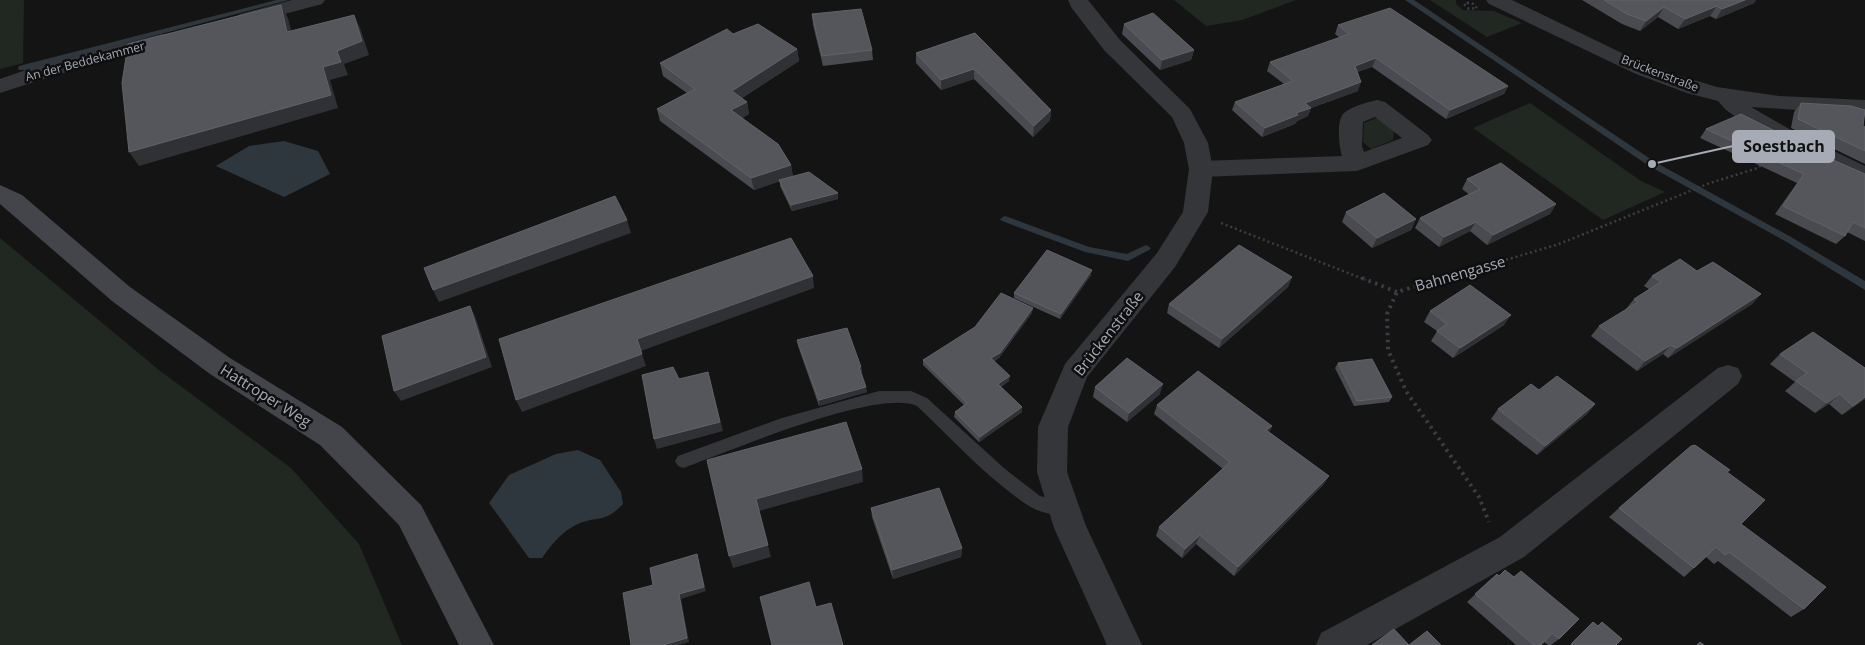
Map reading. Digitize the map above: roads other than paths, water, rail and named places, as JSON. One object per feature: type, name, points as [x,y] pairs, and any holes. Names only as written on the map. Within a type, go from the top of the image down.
[{"type":"main road","name":"Hattroper Weg","points":[[0,194],[13,201],[121,294],[220,366],[331,436],[410,515],[477,645]]},
{"type":"street","points":[[230,22],[316,0]]},
{"type":"street","name":"Brückenstraße","points":[[1078,0],[1078,4],[1112,45],[1182,114],[1196,143],[1201,169],[1195,212],[1166,260],[1076,372],[1053,427],[1052,472],[1070,528],[1125,645]]},
{"type":"street","name":"Brückenstraße","points":[[1496,0],[1646,70],[1696,88],[1763,101],[1865,108]]},
{"type":"street","name":"An der Beddekammer","points":[[0,86],[48,70],[182,35]]},
{"type":"street","points":[[1726,95],[1729,103],[1748,116],[1865,176]]},
{"type":"street","points":[[1201,169],[1358,163]]},
{"type":"street","points":[[1333,645],[1512,547],[1728,376]]},
{"type":"lane","points":[[683,461],[800,419],[879,397],[911,397],[922,402],[1000,474],[1036,502],[1064,509]]},
{"type":"waterway","points":[[22,68],[285,0]]},
{"type":"waterway","points":[[1409,0],[1652,164],[1788,239],[1865,286]]},
{"type":"waterway","points":[[1005,219],[1088,250],[1128,258],[1146,248]]},
{"type":"place","name":"Soestbach","points":[[1652,164]]}]
